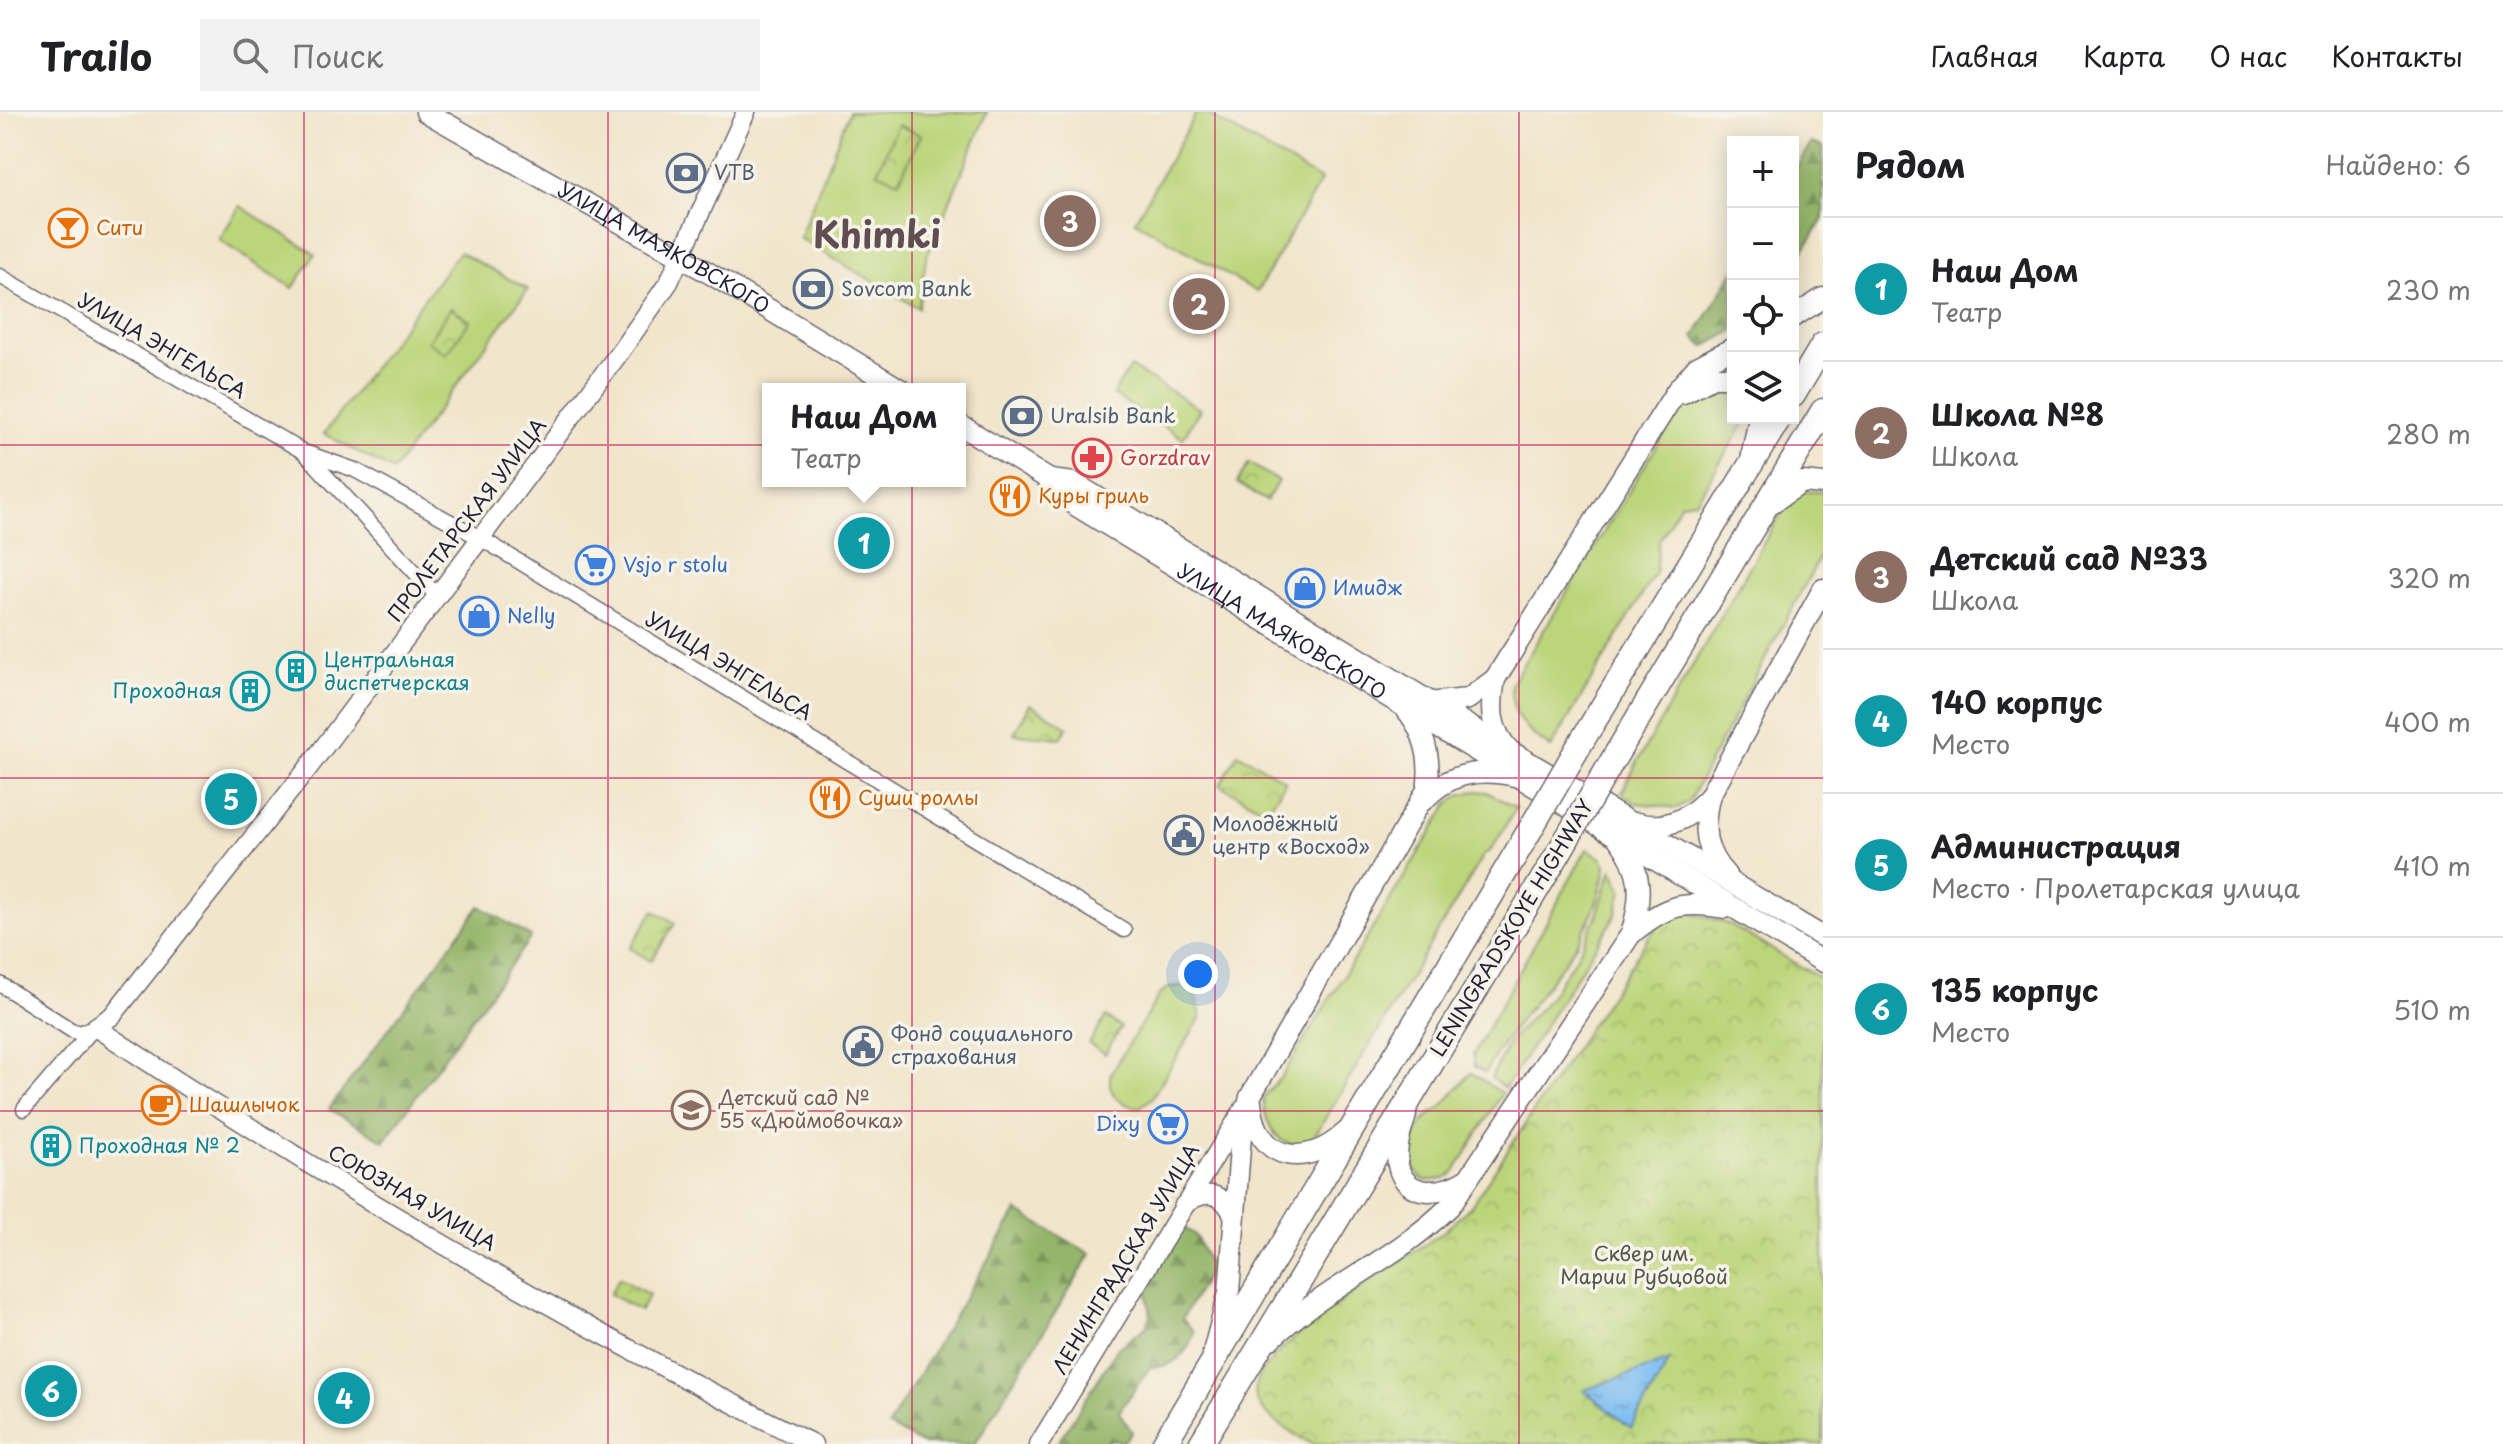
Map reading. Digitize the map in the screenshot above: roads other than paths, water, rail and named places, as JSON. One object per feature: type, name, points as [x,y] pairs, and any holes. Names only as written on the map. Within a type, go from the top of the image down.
[{"type":"highway","points":[[1799,385],[1823,345]]},
{"type":"highway","name":"LENINGRADSKOYE HIGHWAY","points":[[1201,1444],[1823,411]]},
{"type":"highway","name":"LENINGRADSKOYE HIGHWAY","points":[[1164,1444],[1583,739],[1775,424]]},
{"type":"main road","name":"УЛИЦА МАЯКОВСКОГО","points":[[436,115],[890,383]]},
{"type":"main road","points":[[1799,313],[1823,298]]},
{"type":"main road","points":[[1428,703],[1468,699],[1495,679],[1668,406],[1697,367],[1727,351]]},
{"type":"main road","points":[[1668,406],[1701,381],[1727,378]]},
{"type":"main road","points":[[1747,472],[1758,424]]},
{"type":"main road","name":"УЛИЦА МАЯКОВСКОГО","points":[[966,429],[1050,480],[1065,499],[1404,707],[1519,777],[1622,828]]},
{"type":"main road","name":"УЛИЦА МАЯКОВСКОГО","points":[[1050,480],[1074,483],[1510,751],[1622,828]]},
{"type":"main road","points":[[1765,509],[1791,486],[1803,482],[1823,484]]},
{"type":"main road","points":[[1622,828],[1672,824],[1698,809],[1709,797],[1823,589]]},
{"type":"main road","points":[[1495,679],[1491,713],[1499,739],[1510,751]]},
{"type":"main road","points":[[1208,1371],[1229,1292],[1241,1135],[1250,1097],[1424,800],[1429,778],[1428,753],[1414,718],[1404,707]]},
{"type":"main road","points":[[1424,800],[1446,782],[1470,772],[1500,772],[1519,777]]},
{"type":"main road","points":[[1709,797],[1704,829],[1707,846],[1713,861],[1734,884]]},
{"type":"main road","points":[[1622,828],[1734,884],[1823,937]]},
{"type":"main road","points":[[1622,828],[1736,910],[1823,962]]},
{"type":"main road","points":[[1622,828],[1641,887],[1631,934]]},
{"type":"main road","points":[[1251,1359],[1316,1300],[1430,1225],[1450,1206],[1631,934],[1660,912],[1678,904],[1736,910]]},
{"type":"main road","points":[[1413,1090],[1398,1149],[1401,1175],[1416,1189],[1435,1193],[1469,1178]]},
{"type":"main road","points":[[1250,1097],[1252,1113],[1262,1139],[1283,1153],[1308,1156],[1336,1141],[1358,1120]]},
{"type":"street","name":"ПРОЛЕТАРСКАЯ УЛИЦА","points":[[24,1109],[95,1027],[112,1016],[309,767],[620,352],[682,258],[746,112]]},
{"type":"street","name":"УЛИЦА ЭНГЕЛЬСА","points":[[0,276],[304,452],[355,470],[482,539],[1124,930]]},
{"type":"street","name":"УЛИЦА ЭНГЕЛЬСА","points":[[304,452],[437,596]]},
{"type":"street","name":"СОЮЗНАЯ УЛИЦА","points":[[0,984],[71,1030],[80,1033],[95,1027],[192,1091],[411,1225],[707,1392],[813,1444]]},
{"type":"street","name":"ЛЕНИНГРАДСКАЯ УЛИЦА","points":[[1039,1444],[1250,1097]]},
{"type":"street","points":[[1220,1148],[1241,1135],[1262,1139]]},
{"type":"street","points":[[1182,1206],[1199,1196],[1216,1194],[1229,1205],[1234,1217]]},
{"type":"water","points":[[1670,1360],[1631,1428],[1584,1390]]},
{"type":"place","name":"VTB","points":[[686,173]]},
{"type":"place","name":"Детский сад №33","points":[[1070,221]]},
{"type":"place","name":"Сити","points":[[68,228]]},
{"type":"place","name":"Sovcom Bank","points":[[813,289]]},
{"type":"place","name":"Школа №8","points":[[1199,304]]},
{"type":"place","name":"Uralsib Bank","points":[[1022,416]]},
{"type":"place","name":"Gorzdrav","points":[[1092,458]]},
{"type":"place","name":"Куры гриль","points":[[1010,496]]},
{"type":"place","name":"Наш Дом","points":[[864,543]]},
{"type":"place","name":"Vsjo r stolu","points":[[595,565]]},
{"type":"place","name":"Имидж","points":[[1305,588]]},
{"type":"place","name":"Nelly","points":[[479,616]]},
{"type":"place","name":"Центральная диспетчерская","points":[[296,671]]},
{"type":"place","name":"Проходная","points":[[250,691]]},
{"type":"place","name":"Суши роллы","points":[[830,798]]},
{"type":"place","name":"Администрация","points":[[231,799]]},
{"type":"place","name":"Молодёжный центр «Восход»","points":[[1184,835]]},
{"type":"place","name":"Фонд социального страхования","points":[[863,1046]]},
{"type":"place","name":"Шашлычок","points":[[161,1105]]},
{"type":"place","name":"Детский сад № 55 «Дюймовочка»","points":[[691,1110]]},
{"type":"place","name":"Dixy","points":[[1168,1124]]},
{"type":"place","name":"Проходная № 2","points":[[51,1146]]},
{"type":"place","name":"135 корпус","points":[[51,1391]]},
{"type":"place","name":"140 корпус","points":[[344,1398]]},
{"type":"district","name":"Khimki","points":[[877,235]]},
{"type":"park label","name":"Сквер им. Марии Рубцовой","points":[[1644,1266]]}]
